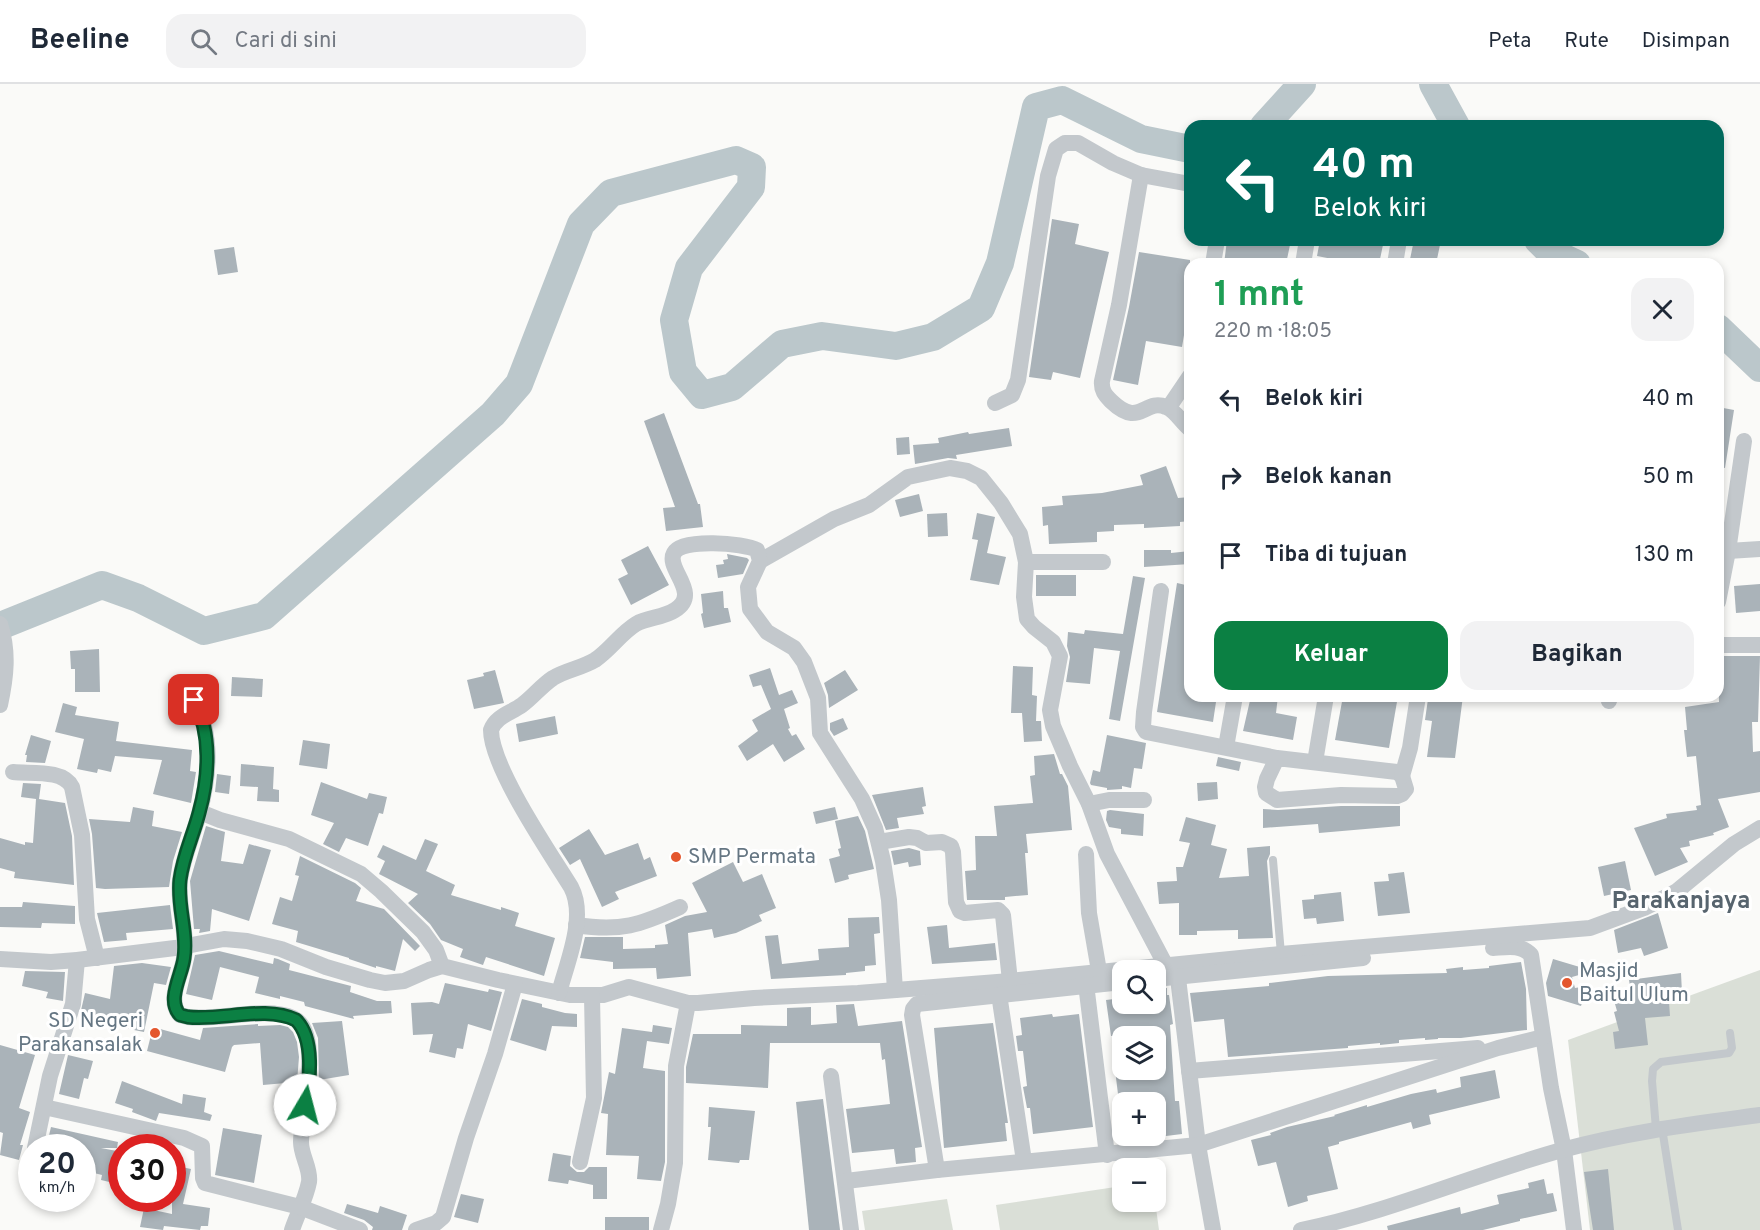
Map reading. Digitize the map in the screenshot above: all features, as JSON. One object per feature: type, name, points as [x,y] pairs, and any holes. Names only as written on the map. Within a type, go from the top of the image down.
[{"type":"street","points":[[995,403],[1012,395],[1018,380],[1048,176],[1056,149],[1065,143],[1078,143],[1113,163],[1141,175],[1184,183]]},
{"type":"street","points":[[1141,175],[1119,305],[1102,386],[1108,398],[1129,414],[1155,406],[1169,407],[1184,423]]},
{"type":"street","points":[[1169,407],[1184,385]]},
{"type":"street","points":[[1724,571],[1744,441]]},
{"type":"street","points":[[895,990],[889,900],[879,842],[862,799],[820,733],[818,698],[804,662],[794,648],[767,632],[750,609],[748,587],[760,561],[834,519],[869,504],[903,479],[950,468],[960,468],[981,478],[993,492],[1020,534],[1026,562],[1024,597],[1028,618],[1034,627],[1053,642],[1060,657],[1050,710],[1053,726],[1089,804],[1107,854],[1163,960]]},
{"type":"street","points":[[558,993],[576,925],[578,909],[575,894],[506,776],[493,747],[491,737],[493,724],[522,706],[542,686],[555,677],[595,660],[636,624],[673,612],[680,606],[685,589],[672,556],[679,547],[738,544],[750,546],[757,550],[760,561]]},
{"type":"street","points":[[1728,551],[1760,549]]},
{"type":"street","points":[[1026,562],[1103,562]]},
{"type":"street","points":[[1161,591],[1142,731],[1277,758],[1397,772],[1402,776]]},
{"type":"street","points":[[0,705],[7,661],[1,628]]},
{"type":"street","points":[[1724,645],[1760,645]]},
{"type":"street","points":[[185,691],[194,700],[205,727],[206,766],[200,812],[186,852],[180,879],[186,947],[175,997],[176,1011],[180,1015],[196,1018],[279,1015],[296,1020],[302,1027],[310,1064],[301,1143],[309,1178],[292,1230]]},
{"type":"street","points":[[1226,747],[1234,702]]},
{"type":"street","points":[[1315,762],[1325,702]]},
{"type":"street","points":[[1277,758],[1265,787],[1266,793],[1277,800],[1341,795],[1397,796],[1406,789],[1402,776],[1410,748],[1417,702]]},
{"type":"street","points":[[14,772],[61,777],[69,781],[72,787],[82,835],[85,907],[97,958]]},
{"type":"street","points":[[1089,804],[1109,800],[1144,800]]},
{"type":"street","points":[[200,812],[220,820],[289,839],[360,874],[423,932],[436,950],[442,966]]},
{"type":"street","points":[[1166,964],[1590,928],[1644,908],[1672,894],[1734,844],[1760,828]]},
{"type":"street","points":[[879,842],[909,837],[918,838],[926,843],[942,842],[951,846],[956,902],[960,911],[965,913],[998,910],[1003,915],[1010,981]]},
{"type":"street","points":[[1086,854],[1089,913],[1099,971]]},
{"type":"street","points":[[576,925],[606,929],[624,928],[680,907]]},
{"type":"street","points":[[0,959],[40,962],[77,960],[186,947],[224,939],[247,941],[281,949],[326,967],[385,983],[404,981],[442,966],[558,993],[592,996],[609,994],[629,987],[687,1003],[1010,981],[1112,970]]},
{"type":"street","points":[[1166,979],[1383,956],[1520,948],[1526,950],[1530,955],[1564,1150],[1574,1230]]},
{"type":"street","points":[[39,1134],[50,1076],[73,1004],[77,960]]},
{"type":"street","points":[[1178,978],[1198,1145],[1213,1230]]},
{"type":"street","points":[[937,1170],[912,1015],[917,1004],[1112,983]]},
{"type":"street","points":[[416,1230],[436,1223],[443,1217],[515,984]]},
{"type":"street","points":[[1086,984],[1107,1155]]},
{"type":"street","points":[[999,994],[1024,1161]]},
{"type":"street","points":[[580,1162],[594,1098],[592,996]]},
{"type":"street","points":[[661,1230],[675,1163],[676,1066],[687,1003]]},
{"type":"street","points":[[846,1181],[1198,1145],[1498,1048],[1543,1037]]},
{"type":"street","points":[[1189,1071],[1443,1050],[1498,1048]]},
{"type":"street","points":[[831,1077],[851,1230]]},
{"type":"street","points":[[44,1107],[184,1138],[202,1146],[203,1178],[206,1183],[300,1207],[360,1230]]},
{"type":"street","points":[[1301,1230],[1363,1214],[1564,1150],[1659,1129],[1760,1115]]},
{"type":"lane","points":[[1273,860],[1281,954]]},
{"type":"lane","points":[[1678,1230],[1659,1129],[1652,1081],[1653,1069],[1661,1062],[1729,1053],[1732,1048],[1730,1033]]},
{"type":"shaded area","points":[[1760,970],[1760,1230],[1590,1230],[1568,1040]]},
{"type":"shaded area","points":[[1112,1188],[1112,1212],[1157,1212],[1159,1230],[1000,1230],[996,1205]]},
{"type":"shaded area","points":[[947,1199],[953,1230],[865,1230],[862,1211]]},
{"type":"building","points":[[1052,219],[1079,224],[1075,244],[1109,252],[1080,378],[1053,372],[1051,380],[1029,377]]},
{"type":"building","points":[[1226,246],[1290,246],[1287,258],[1225,258]]},
{"type":"building","points":[[1319,246],[1383,246],[1380,258],[1317,256]]},
{"type":"building","points":[[1413,246],[1440,246],[1437,258],[1410,258]]},
{"type":"building","points":[[234,247],[238,272],[218,275],[214,250]]},
{"type":"building","points":[[1139,252],[1184,259],[1182,347],[1146,341],[1138,385],[1113,380]]},
{"type":"building","points":[[1724,408],[1734,410],[1724,468]]},
{"type":"building","points":[[664,413],[698,504],[700,504],[703,527],[666,531],[663,508],[675,507],[644,421]]},
{"type":"building","points":[[1009,428],[1012,446],[956,455],[957,459],[948,458],[915,464],[913,445],[939,443],[938,438],[968,432],[969,434]]},
{"type":"building","points":[[909,437],[910,454],[897,455],[896,438]]},
{"type":"building","points":[[1166,466],[1178,498],[1184,498],[1184,522],[1180,522],[1180,526],[1144,528],[1144,524],[1114,525],[1114,531],[1097,532],[1097,542],[1049,544],[1048,525],[1043,526],[1042,507],[1063,505],[1062,496],[1102,493],[1143,485],[1140,475]]},
{"type":"building","points":[[919,494],[923,511],[900,517],[895,500]]},
{"type":"building","points":[[947,513],[948,536],[928,537],[927,514]]},
{"type":"building","points":[[977,513],[995,517],[987,553],[1006,557],[999,585],[970,580],[978,540],[972,539]]},
{"type":"building","points":[[648,546],[669,585],[631,605],[618,579],[628,574],[621,560]]},
{"type":"building","points":[[1144,550],[1171,550],[1171,553],[1184,552],[1184,564],[1144,567]]},
{"type":"building","points":[[727,554],[749,560],[743,574],[718,578],[716,565],[724,564],[723,560],[728,559]]},
{"type":"building","points":[[1036,575],[1076,575],[1076,596],[1036,596]]},
{"type":"building","points":[[1133,576],[1145,578],[1120,721],[1109,719],[1120,651],[1094,648],[1090,684],[1066,682],[1070,657],[1067,646],[1068,632],[1084,634],[1085,630],[1123,634]]},
{"type":"building","points":[[1177,583],[1184,585],[1184,702],[1216,702],[1213,722],[1157,712]]},
{"type":"building","points":[[1760,584],[1760,611],[1736,613],[1734,586]]},
{"type":"building","points":[[723,591],[724,608],[728,608],[731,622],[704,628],[701,594]]},
{"type":"building","points":[[99,649],[100,692],[75,692],[75,669],[71,669],[70,651]]},
{"type":"building","points":[[1724,656],[1760,656],[1758,722],[1752,722],[1753,752],[1760,751],[1760,792],[1718,799],[1729,827],[1713,833],[1714,835],[1689,841],[1690,846],[1680,848],[1688,862],[1655,876],[1634,828],[1667,818],[1666,814],[1697,810],[1696,806],[1701,805],[1696,756],[1687,757],[1684,730],[1687,730],[1685,707],[1724,702]]},
{"type":"building","points":[[1013,666],[1033,667],[1032,695],[1037,696],[1036,721],[1041,721],[1042,741],[1024,742],[1022,713],[1011,713]]},
{"type":"building","points":[[770,668],[779,695],[792,690],[798,703],[784,709],[790,728],[788,729],[792,736],[796,734],[805,749],[784,762],[773,744],[747,761],[738,746],[758,731],[752,720],[771,709],[761,685],[753,687],[749,675]]},
{"type":"building","points":[[495,670],[504,703],[474,709],[467,680],[484,676],[483,673]]},
{"type":"building","points":[[845,670],[858,690],[829,708],[824,683]]},
{"type":"building","points":[[232,677],[263,679],[262,697],[231,696]]},
{"type":"building","points":[[1250,702],[1277,702],[1276,713],[1297,717],[1293,740],[1243,731]]},
{"type":"building","points":[[1342,702],[1397,702],[1389,748],[1335,740]]},
{"type":"building","points":[[1428,702],[1462,702],[1455,758],[1427,757],[1432,721],[1425,720]]},
{"type":"building","points":[[63,703],[77,707],[75,715],[119,722],[116,741],[192,750],[190,771],[196,772],[191,803],[153,794],[162,760],[115,756],[111,772],[98,769],[97,773],[77,769],[84,739],[55,732]]},
{"type":"building","points":[[555,716],[558,734],[519,742],[516,724]]},
{"type":"building","points":[[843,718],[848,729],[834,736],[830,730],[830,723]]},
{"type":"building","points":[[31,735],[51,741],[45,763],[26,762],[27,755],[25,755]]},
{"type":"building","points":[[1107,735],[1146,743],[1142,769],[1134,768],[1131,788],[1122,786],[1122,789],[1107,790],[1107,788],[1090,783],[1093,770],[1100,772]]},
{"type":"building","points":[[303,740],[330,744],[327,769],[299,765]]},
{"type":"building","points":[[1054,754],[1060,774],[1068,786],[1072,830],[1026,834],[1028,895],[1005,897],[1005,900],[967,900],[965,871],[976,870],[975,836],[997,836],[994,806],[1033,803],[1030,776],[1035,775],[1034,756]]},
{"type":"building","points":[[1218,757],[1241,762],[1239,771],[1216,766]]},
{"type":"building","points":[[241,764],[274,767],[273,789],[279,790],[279,802],[257,801],[258,787],[240,786]]},
{"type":"building","points":[[217,774],[231,776],[229,794],[215,792]]},
{"type":"building","points":[[321,782],[367,799],[369,793],[387,797],[383,814],[379,813],[368,846],[346,838],[339,852],[323,844],[334,823],[311,815]]},
{"type":"building","points":[[1217,782],[1218,799],[1198,801],[1197,783]]},
{"type":"building","points":[[23,783],[41,784],[39,799],[65,803],[72,836],[74,885],[14,878],[15,872],[0,868],[0,838],[25,845],[25,842],[33,843],[36,799],[21,797]]},
{"type":"building","points":[[923,787],[926,806],[922,807],[924,814],[897,818],[899,828],[886,830],[872,795]]},
{"type":"building","points":[[1400,806],[1400,826],[1319,833],[1318,824],[1263,828],[1263,809]]},
{"type":"building","points":[[133,807],[154,811],[152,826],[182,832],[173,861],[169,887],[96,888],[89,819],[130,822]]},
{"type":"building","points":[[835,807],[838,819],[816,824],[813,812]]},
{"type":"building","points":[[1107,811],[1144,814],[1143,836],[1121,834],[1121,829],[1109,827],[1106,820]]},
{"type":"building","points":[[858,816],[865,831],[874,869],[848,875],[849,879],[835,883],[829,859],[840,856],[838,849],[841,848],[835,821]]},
{"type":"building","points":[[1186,817],[1216,825],[1211,845],[1227,849],[1219,878],[1249,876],[1247,848],[1270,846],[1267,861],[1273,938],[1238,939],[1238,930],[1197,931],[1197,935],[1179,935],[1179,903],[1159,904],[1157,882],[1177,881],[1176,867],[1183,867],[1190,843],[1179,841]]},
{"type":"building","points":[[206,826],[225,832],[221,861],[243,864],[249,844],[271,850],[249,921],[212,909],[210,931],[199,933],[200,929],[194,929],[190,881]]},
{"type":"building","points":[[589,829],[605,855],[638,843],[644,860],[650,857],[657,876],[615,892],[619,899],[602,907],[580,859],[570,865],[559,848]]},
{"type":"building","points":[[425,839],[438,844],[426,871],[455,885],[451,895],[519,913],[515,926],[555,938],[544,976],[486,957],[483,965],[460,957],[463,949],[441,940],[430,924],[408,903],[418,894],[379,874],[385,861],[377,857],[383,845],[416,860]]},
{"type":"building","points":[[909,848],[920,851],[921,865],[909,867],[908,862],[894,865],[891,851]]},
{"type":"building","points":[[300,856],[355,883],[361,888],[356,901],[384,909],[420,946],[415,951],[403,939],[395,971],[376,966],[376,968],[296,942],[298,931],[272,924],[280,897],[292,901],[299,876],[295,875]]},
{"type":"building","points":[[1625,861],[1631,890],[1604,896],[1598,867]]},
{"type":"building","points":[[733,862],[743,882],[762,874],[776,908],[759,915],[762,921],[736,933],[714,938],[712,929],[688,933],[691,976],[657,979],[656,968],[613,969],[613,962],[580,958],[585,937],[623,937],[623,949],[655,948],[655,945],[668,944],[665,925],[685,916],[707,912],[692,883]]},
{"type":"building","points":[[1404,872],[1410,913],[1378,916],[1374,882],[1389,881],[1388,874]]},
{"type":"building","points":[[1341,892],[1344,921],[1317,924],[1316,918],[1304,919],[1302,900],[1314,899],[1314,895]]},
{"type":"building","points":[[23,902],[75,906],[75,924],[42,923],[41,928],[0,927],[0,907],[22,907]]},
{"type":"building","points":[[170,905],[173,929],[126,933],[127,940],[104,942],[97,913]]},
{"type":"building","points":[[1658,913],[1668,948],[1644,956],[1641,948],[1618,953],[1614,930]]},
{"type":"building","points":[[879,917],[880,933],[874,934],[876,965],[865,966],[865,971],[846,973],[846,975],[771,979],[765,936],[778,935],[782,964],[819,960],[818,949],[849,947],[848,918]]},
{"type":"building","points":[[947,925],[949,948],[995,943],[997,960],[932,964],[927,927]]},
{"type":"building","points":[[219,951],[273,964],[274,958],[278,959],[290,964],[289,970],[351,986],[350,992],[377,1001],[391,1001],[392,1013],[353,1016],[354,1019],[305,1006],[304,1002],[255,993],[259,977],[220,967],[212,1000],[186,994],[195,955]]},
{"type":"building","name":"Masjid Baitul Ulum","points":[[1553,959],[1593,971],[1572,977],[1575,988],[1587,986],[1581,1006],[1548,996],[1546,983]]},
{"type":"building","points":[[1521,962],[1526,989],[1527,1030],[1461,1038],[1399,1040],[1399,1043],[1380,1045],[1380,1043],[1348,1046],[1348,1048],[1228,1057],[1224,1019],[1194,1022],[1190,993],[1269,986],[1269,983],[1328,976],[1447,973],[1446,969],[1489,968],[1489,966]]},
{"type":"building","points":[[142,963],[171,967],[166,985],[154,983],[144,1032],[79,1019],[85,993],[110,999],[114,966]]},
{"type":"building","points":[[25,971],[65,972],[63,1001],[46,998],[48,992],[22,986]]},
{"type":"building","points":[[1681,973],[1682,993],[1672,993],[1674,1001],[1669,1002],[1670,1016],[1645,1018],[1648,1045],[1615,1049],[1613,1032],[1619,1031],[1614,1012],[1617,1011],[1615,1004],[1632,1000],[1629,980]]},
{"type":"building","points":[[445,983],[488,992],[489,989],[502,992],[491,1031],[468,1024],[463,1049],[457,1048],[455,1058],[429,1052],[433,1034],[413,1035],[411,1003],[439,1004]]},
{"type":"building","points":[[1166,988],[1173,1024],[1170,1025],[1175,1101],[1179,1101],[1182,1134],[1166,1136],[1166,1092],[1118,1092],[1116,1080],[1166,1080],[1166,1026],[1112,1026],[1111,1036],[1106,1000],[1112,999],[1112,1014],[1166,1014]]},
{"type":"building","points":[[522,999],[542,1004],[542,1007],[577,1014],[577,1027],[552,1026],[546,1051],[510,1040]]},
{"type":"building","points":[[854,1004],[858,1026],[902,1021],[922,1147],[915,1148],[916,1162],[896,1164],[894,1149],[852,1153],[846,1109],[890,1104],[885,1059],[882,1060],[880,1043],[770,1043],[768,1088],[686,1083],[686,1067],[693,1034],[741,1034],[741,1025],[787,1026],[787,1008],[811,1007],[811,1025],[837,1023],[836,1005]]},
{"type":"building","points":[[1052,1014],[1053,1017],[1079,1014],[1093,1127],[1033,1134],[1030,1108],[1027,1108],[1023,1087],[1027,1086],[1023,1051],[1018,1051],[1016,1036],[1022,1035],[1020,1018]]},
{"type":"building","points":[[342,1021],[349,1075],[319,1080],[318,1038],[312,1023]]},
{"type":"building","points":[[993,1023],[1008,1123],[1005,1123],[1007,1141],[944,1148],[934,1028]]},
{"type":"building","points":[[258,1024],[258,1026],[280,1025],[288,1027],[293,1032],[299,1057],[297,1082],[263,1085],[260,1043],[234,1045],[225,1072],[147,1051],[153,1027],[200,1040],[203,1028]]},
{"type":"building","points":[[653,1025],[672,1028],[669,1044],[647,1041],[643,1068],[665,1071],[665,1162],[661,1181],[637,1179],[639,1156],[606,1155],[608,1114],[601,1113],[609,1072],[615,1074],[622,1028],[652,1032]]},
{"type":"building","points":[[0,1045],[35,1055],[19,1108],[30,1112],[23,1134],[18,1134],[18,1160],[0,1155],[3,1133],[0,1132]]},
{"type":"building","points":[[68,1055],[93,1061],[88,1079],[84,1078],[79,1099],[59,1094]]},
{"type":"building","points":[[1495,1070],[1500,1098],[1429,1115],[1431,1124],[1413,1129],[1411,1122],[1328,1147],[1338,1189],[1307,1196],[1308,1201],[1288,1207],[1276,1162],[1258,1166],[1251,1140],[1271,1135],[1270,1133],[1287,1127],[1335,1116],[1367,1105],[1367,1107],[1436,1089],[1437,1093],[1461,1087],[1460,1077]]},
{"type":"building","points":[[122,1081],[182,1104],[183,1094],[206,1098],[204,1112],[212,1115],[210,1121],[159,1113],[156,1121],[132,1112],[133,1109],[115,1103]]},
{"type":"building","points":[[823,1099],[840,1230],[809,1230],[796,1102]]},
{"type":"building","points":[[709,1107],[755,1111],[749,1160],[740,1160],[739,1163],[708,1160],[711,1127],[708,1127]]},
{"type":"building","points":[[51,1127],[82,1134],[49,1134]]},
{"type":"building","points":[[223,1128],[262,1135],[254,1183],[215,1175]]},
{"type":"building","points":[[96,1137],[108,1140],[108,1148],[101,1148],[108,1149],[108,1182],[101,1180],[102,1175],[96,1174]]},
{"type":"building","points":[[553,1153],[571,1156],[570,1166],[577,1172],[584,1172],[589,1167],[607,1167],[607,1199],[593,1199],[593,1185],[569,1180],[568,1184],[548,1181]]},
{"type":"building","points":[[186,1168],[191,1169],[186,1191]]},
{"type":"building","points":[[1608,1169],[1614,1230],[1593,1230],[1584,1172]]},
{"type":"building","points":[[1544,1179],[1547,1194],[1553,1193],[1557,1211],[1483,1230],[1388,1230],[1387,1226],[1460,1207],[1461,1214],[1499,1204],[1497,1195],[1529,1188],[1528,1183]]},
{"type":"building","points":[[461,1194],[484,1199],[478,1223],[454,1217]]},
{"type":"building","points":[[186,1204],[210,1208],[208,1226],[201,1226],[200,1230],[164,1226],[163,1230],[140,1227],[143,1212],[172,1214],[172,1212],[186,1212]]},
{"type":"building","points":[[347,1204],[378,1213],[380,1206],[407,1215],[402,1230],[372,1230],[373,1227],[364,1220],[344,1213]]},
{"type":"building","points":[[605,1217],[649,1217],[649,1230],[605,1230]]},
{"type":"waterway","points":[[1269,120],[1302,84]]},
{"type":"waterway","points":[[1433,84],[1453,120]]},
{"type":"waterway","points":[[0,626],[102,585],[138,598],[204,631],[264,616],[493,414],[519,384],[581,224],[611,193],[736,160],[752,167],[751,187],[689,268],[674,320],[683,372],[702,395],[732,387],[782,344],[822,336],[896,346],[933,337],[981,308],[1000,263],[1036,107],[1062,100],[1141,139],[1184,148]]},
{"type":"waterway","points":[[1544,246],[1564,258]]},
{"type":"waterway","points":[[1724,334],[1760,368]]},
{"type":"place","name":"SMP Permata","points":[[676,857]]},
{"type":"place","name":"Masjid Baitul Ulum","points":[[1567,983]]},
{"type":"place","name":"SD Negeri Parakansalak","points":[[155,1033]]},
{"type":"district","name":"Parakanjaya","points":[[1681,902]]},
{"type":"route","points":[[194,700],[205,727],[206,775],[200,812],[186,852],[180,879],[186,947],[174,1004],[180,1015],[188,1017],[262,1014],[279,1015],[296,1020],[304,1032],[310,1064],[305,1105]]}]
